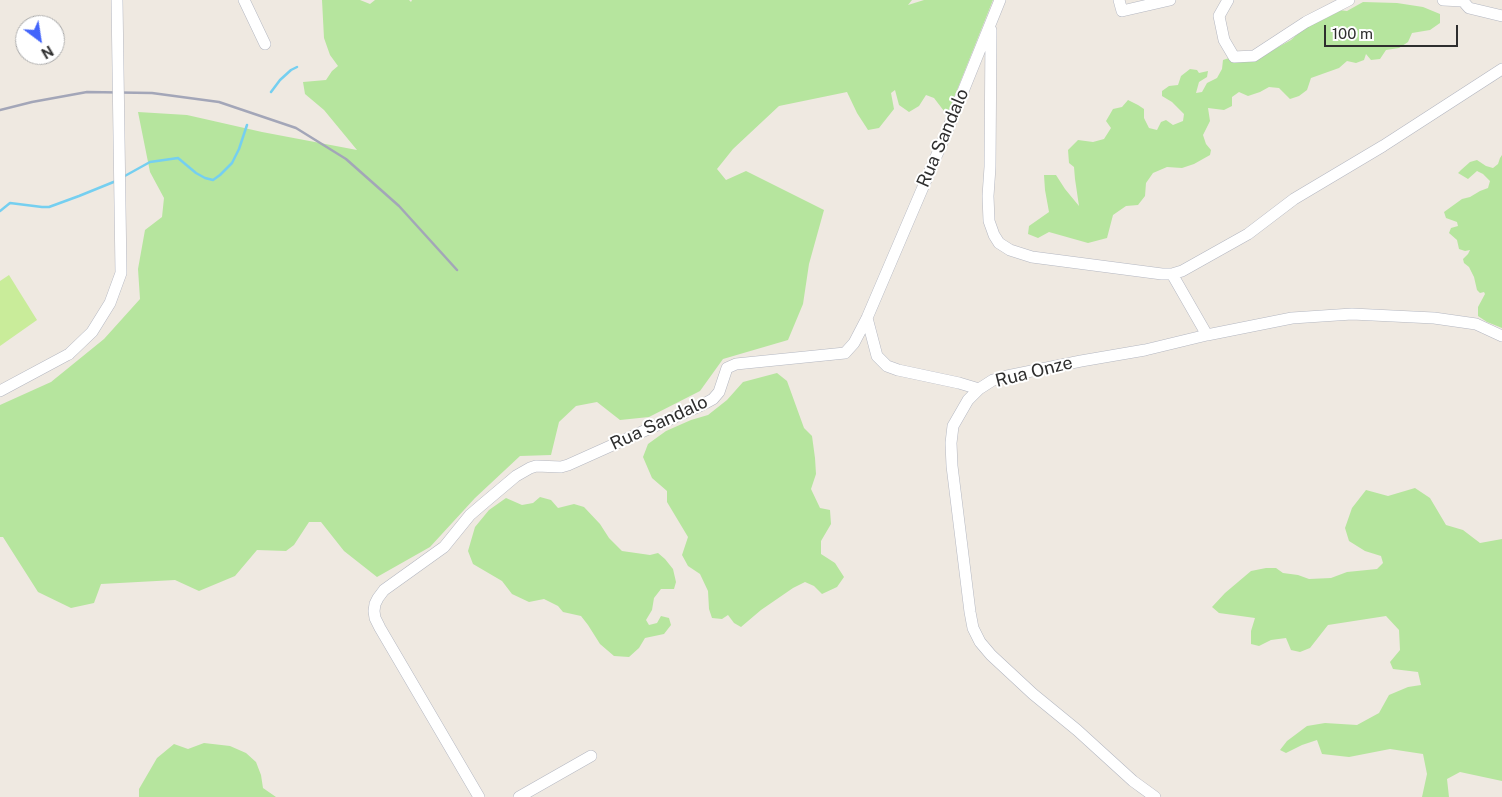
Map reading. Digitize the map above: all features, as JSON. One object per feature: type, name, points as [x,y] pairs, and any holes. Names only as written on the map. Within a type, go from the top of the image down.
[{"type":"street","points":[[0,391],[69,354],[92,332],[110,303],[121,273],[117,0]]},
{"type":"street","points":[[244,0],[265,44]]},
{"type":"street","name":"Rua Sandalo","points":[[479,797],[380,628],[375,618],[374,604],[384,590],[444,547],[470,515],[484,502],[516,476],[530,468],[536,466],[561,467],[568,465],[702,405],[719,392],[728,368],[736,364],[845,353],[854,343],[867,318],[947,131],[1000,0]]},
{"type":"street","points":[[1119,0],[1122,11],[1170,0]]},
{"type":"street","points":[[1228,0],[1219,16],[1224,40],[1234,56],[1254,56],[1306,22],[1349,0]]},
{"type":"street","points":[[1443,0],[1462,1],[1469,8],[1502,16]]},
{"type":"street","points":[[992,21],[988,196],[989,221],[999,243],[1010,250],[1032,258],[1162,274],[1182,271],[1224,249],[1248,234],[1294,199],[1383,146],[1502,69]]},
{"type":"street","points":[[1172,274],[1207,335]]},
{"type":"street","name":"Rua Onze","points":[[1154,797],[1133,781],[990,655],[980,642],[973,628],[952,466],[951,443],[953,426],[968,400],[979,389],[993,380],[1007,376],[1080,360],[1145,350],[1292,318],[1352,314],[1434,318],[1476,324],[1502,336]]},
{"type":"street","points":[[867,318],[877,356],[887,366],[979,389]]},
{"type":"street","points":[[519,797],[591,756]]},
{"type":"green space","points":[[322,0],[360,0],[370,4],[375,0],[409,0],[411,2],[412,0],[912,0],[908,5],[924,0],[993,0],[947,115],[934,98],[926,95],[919,106],[909,112],[899,105],[895,90],[891,93],[894,109],[879,128],[868,130],[847,92],[779,106],[733,149],[717,169],[726,180],[746,171],[824,210],[809,264],[803,304],[788,340],[723,359],[700,391],[649,417],[620,420],[597,402],[576,406],[559,422],[551,455],[520,456],[475,498],[430,547],[377,577],[344,551],[321,522],[309,522],[294,545],[286,551],[257,550],[235,576],[199,591],[175,580],[101,584],[94,603],[71,608],[38,592],[3,537],[0,537],[0,405],[51,382],[104,339],[140,299],[138,269],[145,230],[162,217],[164,198],[150,172],[138,112],[187,115],[262,132],[357,150],[324,110],[305,94],[303,82],[326,80],[338,66],[330,55],[324,38]]},
{"type":"green space","points":[[1363,2],[1397,3],[1423,7],[1440,14],[1440,23],[1430,30],[1412,33],[1408,42],[1399,48],[1386,50],[1380,59],[1371,60],[1366,54],[1364,60],[1356,63],[1347,61],[1339,68],[1311,78],[1307,90],[1299,96],[1290,99],[1279,88],[1269,87],[1248,96],[1239,92],[1232,97],[1232,106],[1224,110],[1208,108],[1210,121],[1203,135],[1206,144],[1211,150],[1210,155],[1182,168],[1167,167],[1153,173],[1146,183],[1145,196],[1138,205],[1126,206],[1113,215],[1107,238],[1088,243],[1049,232],[1038,238],[1028,234],[1029,226],[1049,212],[1044,175],[1056,175],[1079,206],[1074,167],[1069,163],[1068,150],[1078,140],[1093,142],[1104,139],[1111,128],[1106,121],[1113,109],[1122,107],[1128,100],[1144,109],[1144,118],[1149,128],[1157,130],[1161,122],[1166,120],[1173,125],[1183,121],[1184,114],[1172,102],[1162,96],[1162,91],[1169,86],[1178,85],[1181,76],[1190,69],[1197,70],[1199,73],[1208,71],[1207,77],[1199,82],[1196,93],[1202,92],[1207,83],[1217,78],[1222,69],[1223,60],[1229,58],[1260,57],[1291,40],[1302,30],[1339,10],[1347,11]]},
{"type":"green space","points":[[1502,155],[1502,328],[1478,316],[1478,307],[1485,294],[1477,290],[1474,277],[1469,267],[1464,263],[1463,259],[1470,250],[1459,249],[1457,240],[1449,233],[1451,228],[1458,226],[1457,222],[1446,218],[1444,212],[1462,199],[1488,188],[1490,181],[1483,174],[1477,171],[1468,179],[1458,173],[1461,170],[1470,162],[1477,160],[1493,168],[1498,164]]},
{"type":"green space","points":[[9,275],[37,320],[0,346],[0,281]]},
{"type":"green space","points":[[777,373],[787,381],[804,428],[812,436],[816,474],[811,489],[820,508],[830,510],[831,524],[821,541],[821,554],[835,563],[844,577],[837,587],[822,594],[814,586],[805,582],[761,610],[741,627],[734,623],[728,615],[722,619],[712,618],[709,609],[708,591],[700,574],[688,566],[682,555],[688,537],[667,502],[667,491],[652,478],[643,457],[648,444],[666,431],[708,415],[727,400],[743,382]]},
{"type":"green space","points":[[1415,488],[1430,498],[1446,525],[1463,530],[1480,543],[1502,539],[1502,781],[1460,772],[1447,779],[1449,797],[1422,797],[1427,774],[1423,754],[1390,749],[1349,757],[1322,754],[1317,740],[1286,753],[1280,750],[1287,741],[1307,726],[1325,723],[1357,725],[1379,713],[1389,695],[1408,687],[1421,685],[1418,672],[1393,669],[1390,662],[1400,650],[1399,630],[1386,616],[1328,625],[1310,648],[1300,652],[1291,650],[1286,638],[1271,640],[1259,646],[1251,644],[1251,631],[1255,618],[1219,613],[1212,607],[1251,571],[1276,568],[1283,573],[1309,579],[1331,578],[1347,572],[1377,569],[1383,563],[1381,556],[1365,551],[1349,541],[1345,528],[1352,508],[1366,490],[1388,496]]},
{"type":"green space","points":[[540,497],[551,500],[558,508],[574,504],[584,507],[622,551],[650,555],[658,553],[665,559],[673,569],[676,582],[674,589],[661,589],[654,598],[652,610],[646,620],[649,625],[657,623],[661,616],[669,618],[671,625],[664,634],[645,638],[639,648],[629,657],[614,656],[600,644],[581,616],[563,612],[558,606],[544,599],[529,602],[512,594],[502,581],[473,564],[468,551],[475,527],[489,510],[506,498],[522,505],[533,503]]},
{"type":"green space","points":[[204,743],[230,746],[246,753],[256,762],[263,788],[276,797],[139,797],[139,789],[157,758],[174,744],[188,749]]},
{"type":"waterway","points":[[271,92],[280,80],[297,67]]},
{"type":"waterway","points":[[123,177],[150,162],[178,158],[196,173],[213,180],[232,163],[247,125]]},
{"type":"waterway","points":[[0,211],[10,203],[49,207],[116,181]]},
{"type":"railway","points":[[0,110],[87,92],[152,93],[219,102],[296,128],[346,159],[399,206],[457,270]]}]
